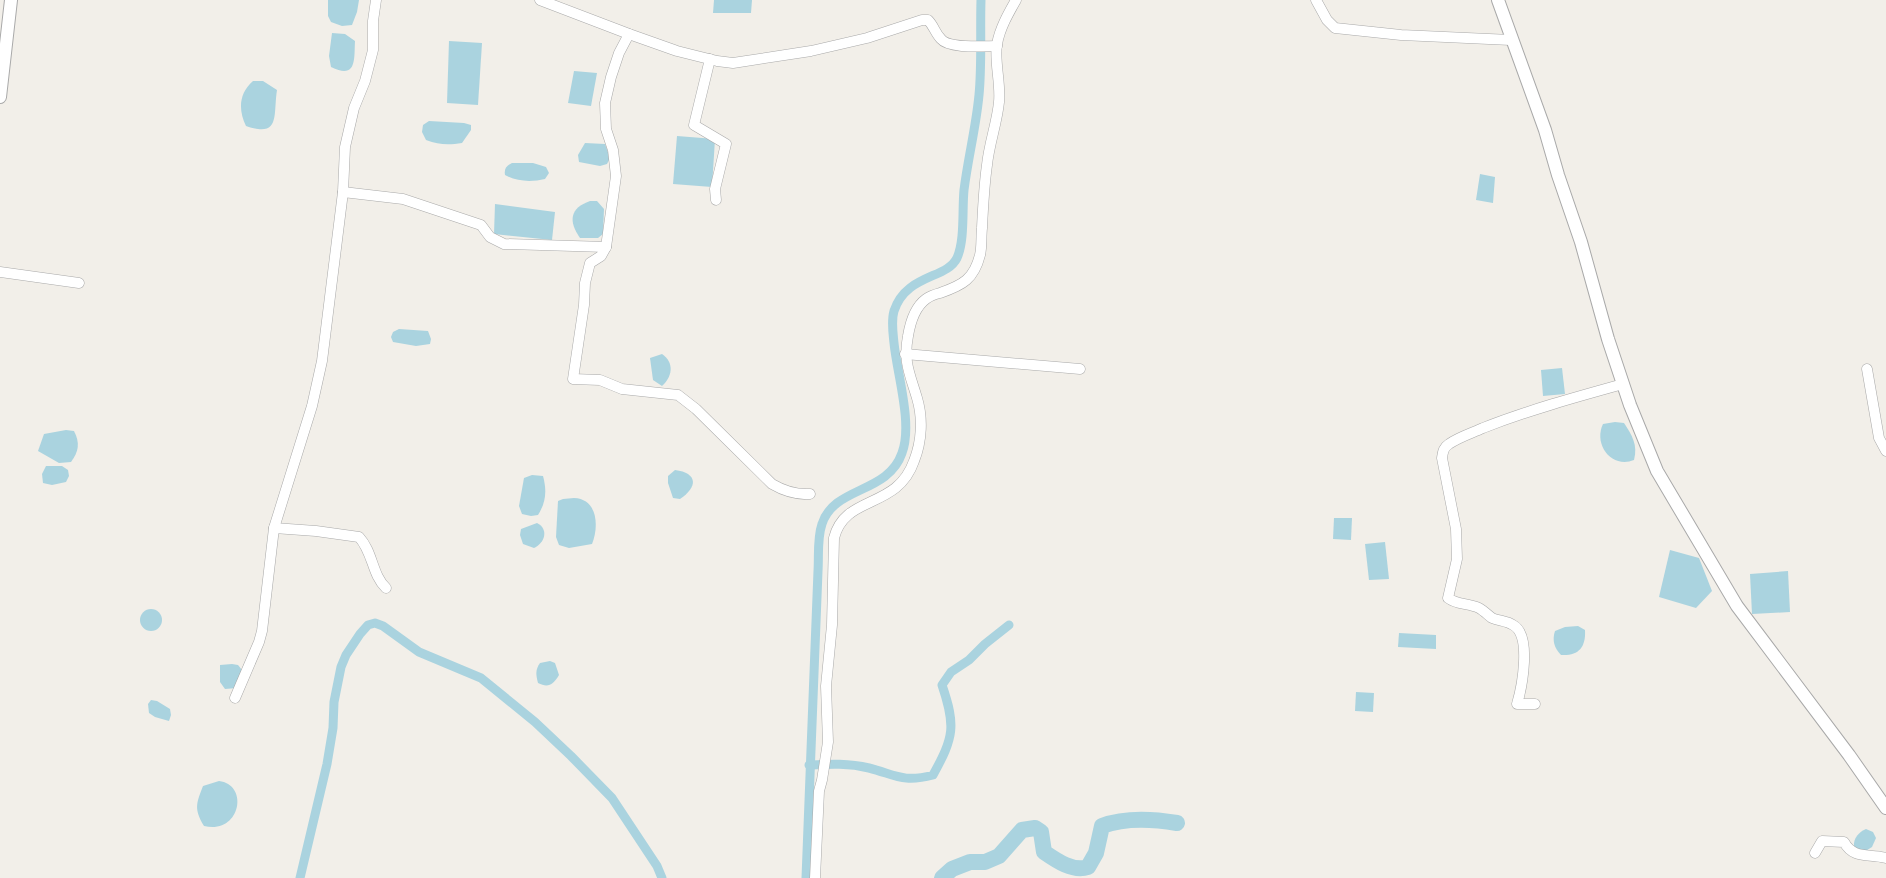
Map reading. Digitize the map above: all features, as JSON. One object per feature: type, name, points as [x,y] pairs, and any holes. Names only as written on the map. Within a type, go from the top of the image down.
[{"type":"street","points":[[0,95],[11,0]]},
{"type":"street","points":[[234,698],[262,631],[274,528],[312,405],[322,361],[343,192],[345,147],[354,108],[365,82],[373,50],[376,0]]},
{"type":"street","points":[[540,0],[677,51],[733,63],[811,51],[867,38],[922,20],[928,20],[934,25],[943,42],[997,46]]},
{"type":"street","points":[[816,878],[819,790],[828,742],[826,686],[832,625],[834,538],[837,526],[845,516],[890,493],[907,478],[914,461],[921,419],[918,399],[907,369],[905,354],[908,332],[921,303],[927,297],[958,286],[971,277],[980,254],[987,162],[999,100],[997,46],[1016,0]]},
{"type":"street","points":[[1317,0],[1327,20],[1335,28],[1401,35],[1511,40]]},
{"type":"street","points":[[1498,0],[1545,130],[1623,384],[1643,441],[1657,471],[1737,606],[1886,808]]},
{"type":"street","points":[[629,34],[619,53],[606,103],[606,129],[613,150],[616,176],[606,247],[601,256],[590,263],[585,283],[573,379],[600,380],[622,389],[678,395],[696,409],[772,484],[799,495],[810,494]]},
{"type":"street","points":[[710,59],[694,125],[726,144],[715,189],[716,200]]},
{"type":"street","points":[[343,192],[416,203],[481,225],[490,237],[505,244],[606,247]]},
{"type":"street","points":[[0,272],[79,283]]},
{"type":"street","points":[[905,354],[1080,369]]},
{"type":"street","points":[[1867,369],[1880,438],[1886,451]]},
{"type":"street","points":[[1535,704],[1517,704],[1524,679],[1524,646],[1519,630],[1513,624],[1490,617],[1479,608],[1454,603],[1448,598],[1457,559],[1455,529],[1442,458],[1444,449],[1461,437],[1501,421],[1623,384]]},
{"type":"street","points":[[274,528],[359,537],[375,567],[379,581],[386,588]]},
{"type":"street","points":[[1815,853],[1822,841],[1844,842],[1849,851],[1886,858]]},
{"type":"water","points":[[328,0],[359,0],[352,25],[342,26],[331,22],[328,16]]},
{"type":"water","points":[[714,0],[752,0],[751,13],[713,13]]},
{"type":"water","points":[[332,33],[345,34],[355,41],[354,61],[346,71],[331,67],[329,56]]},
{"type":"water","points":[[449,41],[482,43],[478,105],[447,103]]},
{"type":"water","points":[[574,71],[597,73],[591,106],[568,103]]},
{"type":"water","points":[[253,81],[263,81],[277,90],[275,116],[270,126],[265,129],[246,126],[242,114],[243,96]]},
{"type":"water","points":[[429,121],[464,123],[471,125],[471,130],[462,143],[435,143],[426,140],[422,132],[423,125]]},
{"type":"water","points":[[677,136],[715,139],[712,187],[673,184]]},
{"type":"water","points":[[585,143],[605,144],[610,158],[607,164],[600,166],[579,162],[578,155]]},
{"type":"water","points":[[512,163],[533,163],[546,167],[549,173],[545,179],[540,180],[514,179],[505,175],[506,168]]},
{"type":"water","points":[[1480,174],[1495,177],[1493,203],[1476,200]]},
{"type":"water","points":[[590,201],[597,201],[604,209],[603,234],[598,238],[580,238],[573,216],[578,207]]},
{"type":"water","points":[[495,204],[555,212],[552,240],[494,234]]},
{"type":"water","points":[[399,329],[428,331],[430,344],[416,346],[393,342],[393,332]]},
{"type":"water","points":[[662,354],[669,362],[671,370],[662,386],[653,380],[650,358]]},
{"type":"water","points":[[1562,368],[1565,394],[1543,396],[1541,370]]},
{"type":"water","points":[[1624,423],[1632,436],[1635,445],[1634,460],[1618,461],[1606,453],[1603,447],[1603,424]]},
{"type":"water","points":[[74,431],[78,443],[71,462],[59,463],[38,451],[44,434]]},
{"type":"water","points":[[46,466],[62,466],[68,470],[66,482],[52,485],[43,483],[42,474]]},
{"type":"water","points":[[675,470],[688,474],[693,481],[690,490],[680,499],[673,498],[668,483],[668,476]]},
{"type":"water","points":[[532,475],[543,476],[545,492],[543,506],[538,515],[531,516],[522,514],[519,506],[524,478]]},
{"type":"water","points":[[574,498],[588,503],[595,515],[596,530],[592,544],[569,548],[559,545],[556,537],[558,501]]},
{"type":"water","points":[[1334,518],[1352,518],[1351,540],[1333,539]]},
{"type":"water","points":[[537,523],[544,532],[541,543],[534,548],[523,544],[521,529]]},
{"type":"water","points":[[1385,542],[1389,579],[1369,580],[1365,544]]},
{"type":"water","points":[[1670,550],[1699,558],[1712,591],[1696,608],[1659,597]]},
{"type":"water","points":[[1788,571],[1790,612],[1752,614],[1750,574]]},
{"type":"water","points":[[151,609],[159,612],[162,620],[159,628],[151,631],[143,628],[140,620],[143,612]]},
{"type":"water","points":[[1578,626],[1585,630],[1580,650],[1561,655],[1554,644],[1555,631]]},
{"type":"water","points":[[1399,633],[1436,635],[1436,649],[1398,647]]},
{"type":"water","points":[[550,661],[555,663],[559,675],[550,685],[538,683],[538,666]]},
{"type":"water","points":[[220,665],[238,665],[242,670],[237,688],[225,689],[220,682]]},
{"type":"water","points":[[1356,692],[1374,693],[1373,712],[1355,711]]},
{"type":"water","points":[[151,700],[170,709],[169,721],[149,713],[148,704]]},
{"type":"water","points":[[219,781],[229,784],[235,791],[237,808],[226,823],[216,827],[204,826],[197,811],[199,797],[203,786]]},
{"type":"water","points":[[1866,829],[1873,832],[1876,838],[1872,847],[1864,852],[1854,847],[1854,841]]},
{"type":"waterway","points":[[806,878],[820,529],[828,512],[849,496],[885,476],[902,453],[906,428],[892,327],[893,315],[900,299],[908,290],[952,265],[960,251],[964,190],[979,95],[981,0]]},
{"type":"waterway","points":[[300,878],[327,764],[341,667],[360,634],[368,625],[375,623],[419,652],[481,678],[535,722],[612,798],[657,866],[662,878]]},
{"type":"waterway","points":[[809,765],[854,765],[907,778],[933,775],[951,731],[942,685],[951,672],[1009,625]]},
{"type":"waterway","points":[[942,878],[952,869],[970,862],[985,862],[999,856],[1022,830],[1035,828],[1041,832],[1044,852],[1065,865],[1082,868],[1088,867],[1096,853],[1102,826],[1120,821],[1140,820],[1177,823]]}]
